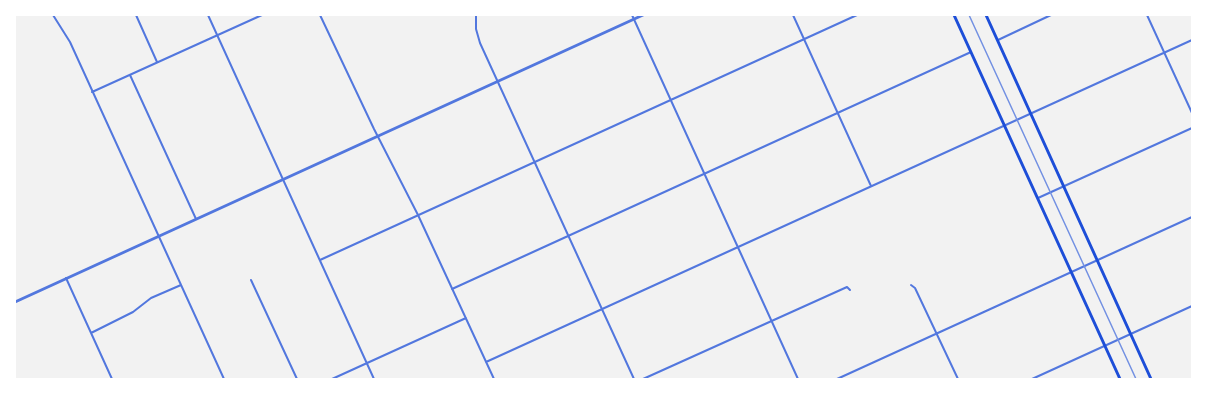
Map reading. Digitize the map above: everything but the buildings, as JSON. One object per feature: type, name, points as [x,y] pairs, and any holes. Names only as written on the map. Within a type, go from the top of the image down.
[{"type":"main road","points":[[954,15],[1120,379]]},
{"type":"main road","points":[[986,15],[1151,379]]},
{"type":"street","points":[[53,15],[66,35],[224,379]]},
{"type":"street","points":[[136,15],[157,62]]},
{"type":"street","points":[[208,15],[374,379]]},
{"type":"street","points":[[92,92],[262,15]]},
{"type":"street","points":[[320,15],[400,182],[418,215],[494,379]]},
{"type":"street","points":[[476,15],[476,29],[480,43],[634,379]]},
{"type":"street","points":[[632,15],[703,174],[798,379]]},
{"type":"street","points":[[15,302],[643,15]]},
{"type":"street","points":[[793,15],[871,186]]},
{"type":"street","points":[[320,260],[857,15]]},
{"type":"street","points":[[997,40],[1051,15]]},
{"type":"street","points":[[1147,15],[1192,113]]},
{"type":"street","points":[[486,362],[1192,40]]},
{"type":"street","points":[[452,289],[971,52]]},
{"type":"street","points":[[130,74],[196,219]]},
{"type":"street","points":[[1038,198],[1192,128]]},
{"type":"street","points":[[838,379],[1192,217]]},
{"type":"street","points":[[66,278],[112,379]]},
{"type":"street","points":[[251,280],[297,379]]},
{"type":"street","points":[[91,333],[133,312],[151,298],[181,285]]},
{"type":"street","points":[[911,285],[915,288],[958,379]]},
{"type":"street","points":[[643,379],[847,287],[850,290]]},
{"type":"street","points":[[1032,379],[1192,306]]},
{"type":"street","points":[[332,379],[466,318]]},
{"type":"railway","points":[[969,15],[1136,379]]}]
